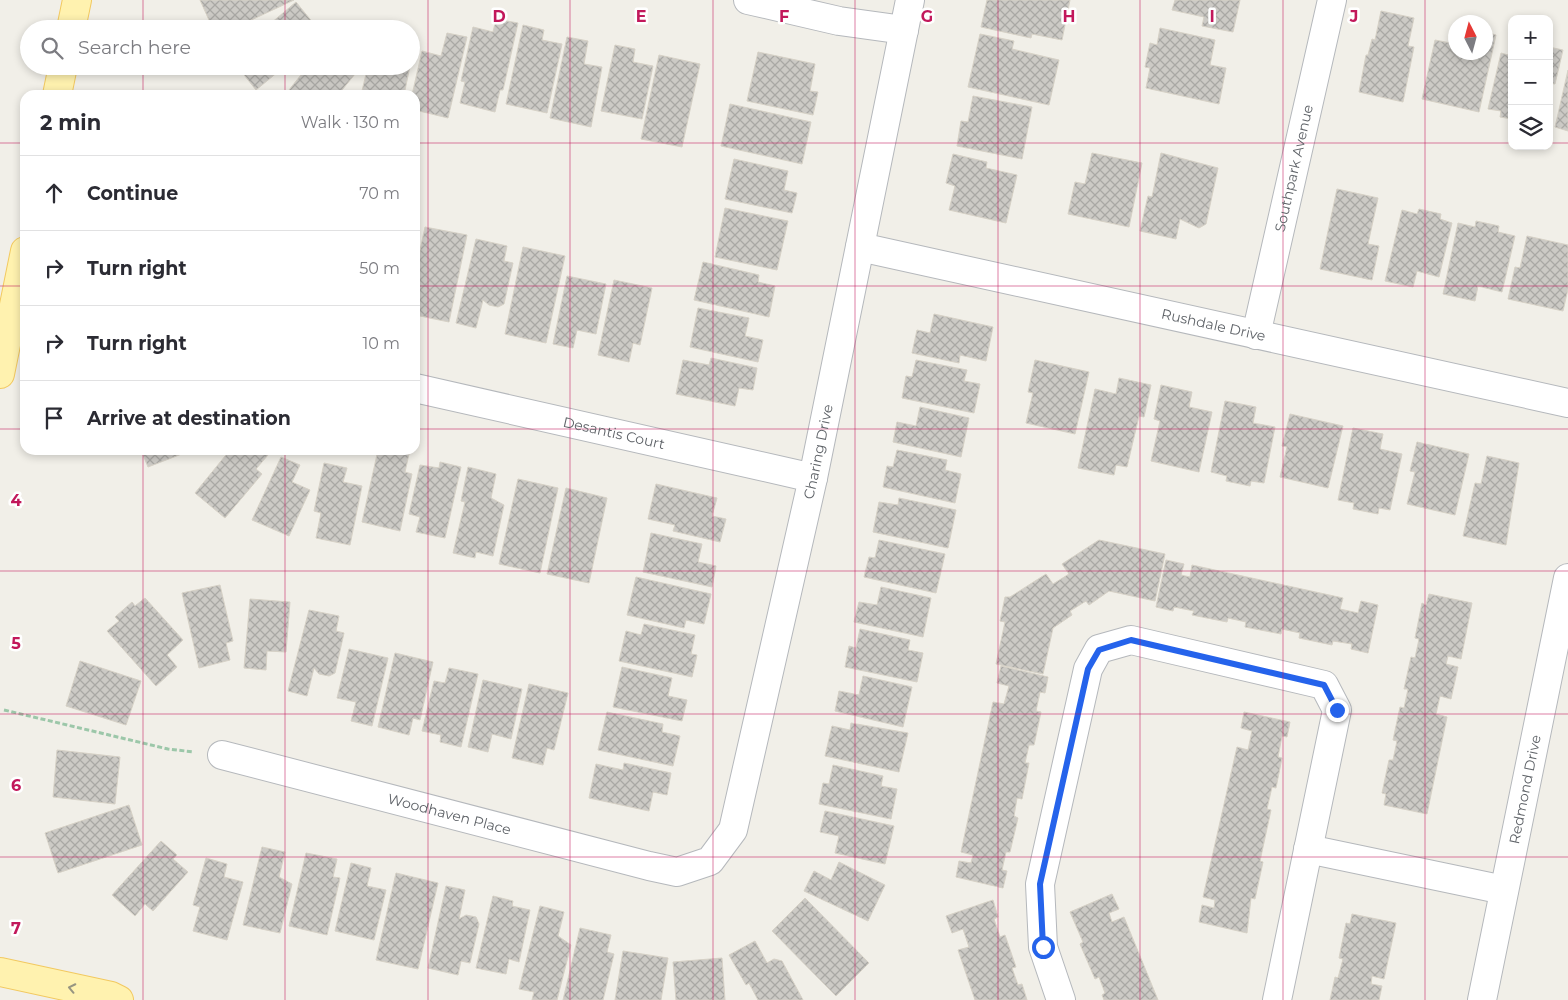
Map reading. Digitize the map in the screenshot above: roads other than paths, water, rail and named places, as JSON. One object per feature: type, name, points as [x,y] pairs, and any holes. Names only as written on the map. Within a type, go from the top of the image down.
[{"type":"main road","points":[[73,20],[77,0]]},
{"type":"main road","points":[[59,90],[61,75]]},
{"type":"main road","points":[[0,374],[8,291],[20,263]]},
{"type":"main road","points":[[0,972],[110,996],[119,1000]]},
{"type":"street","points":[[748,0],[839,20],[904,30]]},
{"type":"street","name":"Charing Drive","points":[[677,872],[710,861],[733,830],[813,478],[910,0]]},
{"type":"street","name":"Southpark Avenue","points":[[1256,335],[1332,0]]},
{"type":"street","name":"Rushdale Drive","points":[[860,247],[1568,402]]},
{"type":"street","name":"Desantis Court","points":[[420,389],[813,478]]},
{"type":"street","name":"Redmond Drive","points":[[1482,1000],[1568,578]]},
{"type":"street","points":[[1061,1000],[1043,947],[1040,884],[1088,669],[1099,650],[1131,640],[1324,685],[1337,710],[1277,1000]]},
{"type":"street","name":"Woodhaven Place","points":[[222,755],[677,872]]},
{"type":"street","points":[[1308,849],[1504,890]]}]
